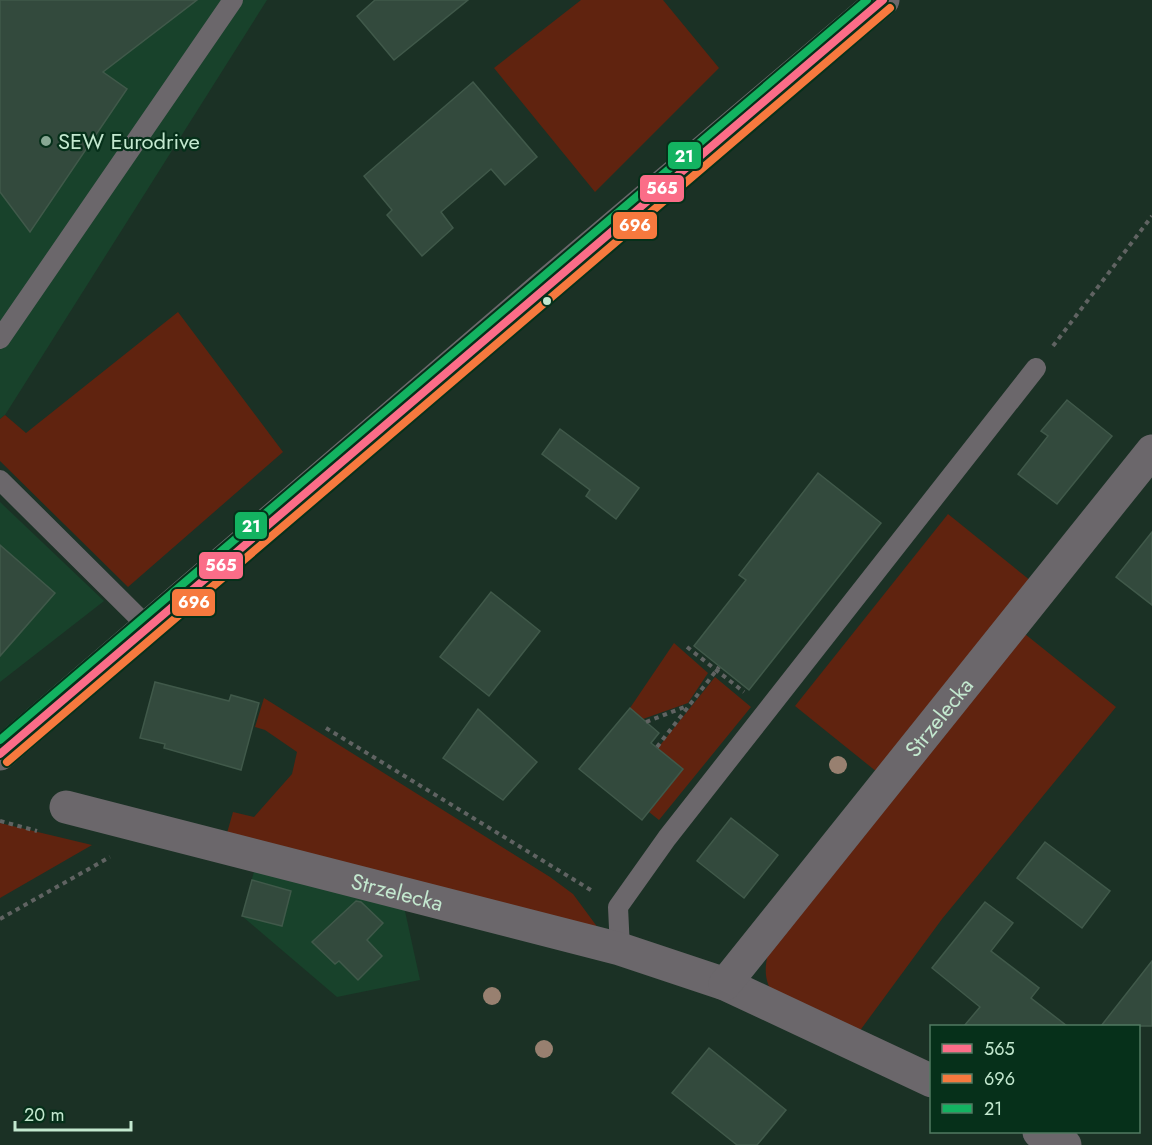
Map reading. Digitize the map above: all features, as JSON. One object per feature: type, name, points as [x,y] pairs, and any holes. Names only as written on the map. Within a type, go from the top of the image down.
[{"type":"street","points":[[0,754],[147,626],[883,0]]},
{"type":"street","name":"Strzelecka","points":[[725,984],[1152,451]]},
{"type":"street","name":"Strzelecka","points":[[66,807],[620,949],[725,984],[930,1080]]},
{"type":"street","points":[[1044,1133],[1065,1145]]},
{"type":"lane","points":[[0,339],[233,0]]},
{"type":"lane","points":[[620,949],[618,907],[667,838],[1036,368]]},
{"type":"lane","points":[[0,480],[147,626]]},
{"type":"path","points":[[1036,368],[1152,216]]},
{"type":"path","points":[[687,647],[718,669],[750,697]]},
{"type":"path","points":[[657,747],[718,669]]},
{"type":"path","points":[[646,722],[688,706]]},
{"type":"path","points":[[326,728],[618,907]]},
{"type":"path","points":[[0,919],[157,830]]},
{"type":"shaded area","points":[[0,0],[267,0],[5,415],[0,419]]},
{"type":"shaded area","points":[[581,0],[663,0],[719,68],[595,192],[494,68]]},
{"type":"shaded area","points":[[178,312],[283,452],[128,587],[0,461],[0,419],[5,415],[26,433]]},
{"type":"shaded area","points":[[0,502],[104,601],[0,682]]},
{"type":"shaded area","points":[[948,514],[1031,581],[877,772],[795,706]]},
{"type":"shaded area","points":[[1020,630],[1116,707],[942,919],[856,1036],[785,1002],[772,991],[766,979],[767,958],[771,945]]},
{"type":"shaded area","points":[[674,643],[708,673],[688,703],[643,719],[630,708]]},
{"type":"shaded area","points":[[715,677],[751,707],[659,820],[649,812],[683,769],[657,749]]},
{"type":"shaded area","points":[[264,698],[550,877],[573,894],[604,936],[227,833],[233,812],[254,817],[292,774],[297,752],[265,730],[255,727]]},
{"type":"shaded area","points":[[0,823],[92,845],[0,898]]},
{"type":"shaded area","points":[[256,864],[403,902],[420,980],[337,997],[242,916]]},
{"type":"building","name":"SEW Eurodrive","points":[[0,0],[197,0],[103,72],[127,89],[30,232],[0,192]]},
{"type":"building","points":[[375,0],[468,0],[394,60],[357,16]]},
{"type":"building","points":[[473,82],[537,157],[505,185],[491,169],[441,212],[453,228],[422,256],[387,215],[392,210],[364,176]]},
{"type":"building","points":[[1067,400],[1112,436],[1057,504],[1018,474],[1048,436],[1041,431]]},
{"type":"building","points":[[560,429],[639,488],[616,519],[586,496],[590,490],[542,454]]},
{"type":"building","points":[[818,473],[881,523],[749,690],[694,646],[746,580],[739,575]]},
{"type":"building","points":[[1152,532],[1152,605],[1116,577]]},
{"type":"building","points":[[0,545],[55,593],[0,656]]},
{"type":"building","points":[[491,592],[540,631],[489,696],[440,657]]},
{"type":"building","points":[[155,682],[229,701],[231,695],[259,703],[241,770],[164,748],[165,744],[140,738]]},
{"type":"building","points":[[630,708],[659,733],[651,743],[683,769],[642,820],[579,769]]},
{"type":"building","points":[[478,709],[537,762],[503,800],[443,758]]},
{"type":"building","points":[[731,818],[778,855],[744,898],[697,861]]},
{"type":"building","points":[[1045,842],[1110,891],[1082,928],[1017,878]]},
{"type":"building","points":[[252,880],[291,891],[282,926],[242,916]]},
{"type":"building","points":[[356,901],[361,902],[383,923],[367,940],[382,956],[358,980],[339,961],[335,964],[312,942]]},
{"type":"building","points":[[985,902],[1013,923],[991,951],[1039,988],[1031,998],[1066,1025],[965,1025],[980,1007],[932,968]]},
{"type":"building","points":[[1152,961],[1152,1026],[1102,1025]]},
{"type":"building","points":[[709,1048],[786,1110],[757,1145],[737,1145],[672,1093]]},
{"type":"transit line","name":"21","points":[[0,740],[867,0]]},
{"type":"transit line","name":"565","points":[[0,754],[883,0]]},
{"type":"transit line","name":"696","points":[[7,762],[890,8]]},
{"type":"place","name":"SEW Eurodrive","points":[[46,141]]}]
